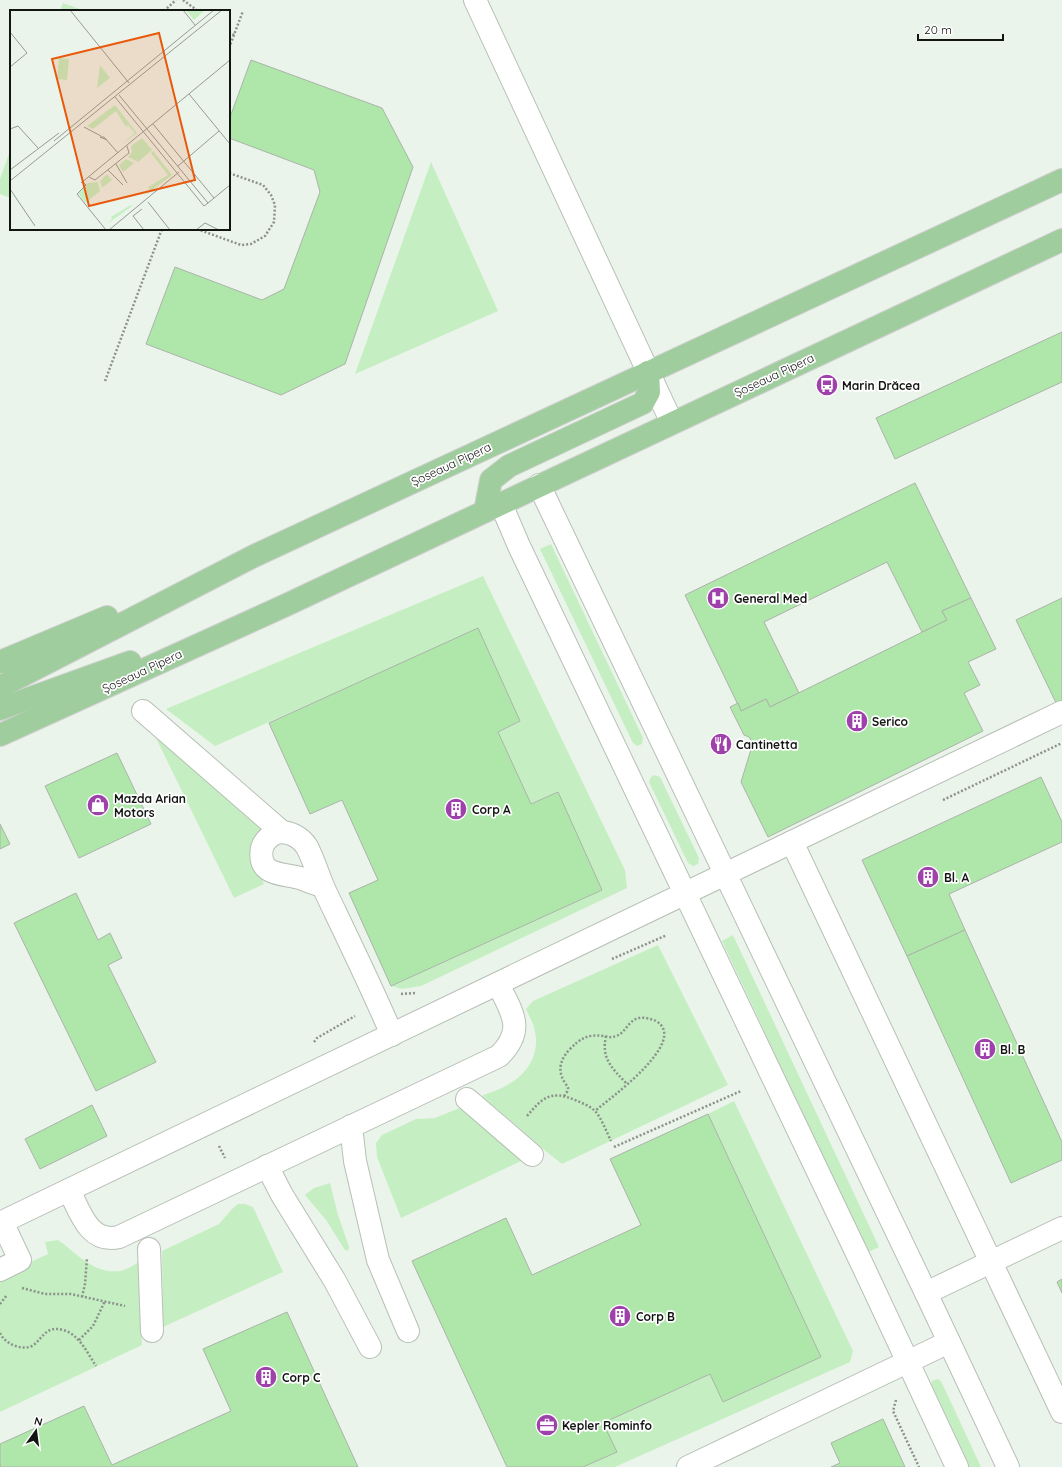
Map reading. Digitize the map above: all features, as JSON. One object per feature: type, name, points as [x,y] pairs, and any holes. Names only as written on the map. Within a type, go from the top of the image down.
[{"type":"main road","name":"Șoseaua Pipera","points":[[0,687],[254,556],[1062,180]]},
{"type":"main road","name":"Șoseaua Pipera","points":[[0,736],[284,606],[1062,240]]},
{"type":"main road","points":[[493,507],[491,480],[509,466],[643,403],[649,392],[648,372]]},
{"type":"main road","name":"Șoseaua Pipera","points":[[0,662],[254,556]]},
{"type":"main road","name":"Șoseaua Pipera","points":[[0,709],[284,606]]},
{"type":"street","points":[[475,0],[672,423]]},
{"type":"street","points":[[539,485],[1008,1467]]},
{"type":"street","points":[[493,507],[519,546],[956,1467]]},
{"type":"street","points":[[143,711],[282,832]]},
{"type":"street","points":[[0,1270],[20,1260],[1,1223],[792,842],[1061,716]]},
{"type":"street","points":[[323,886],[299,878],[280,875],[266,868],[261,857],[263,844],[270,835],[282,832],[291,834],[299,838],[307,847],[323,886],[392,1035]]},
{"type":"street","points":[[792,842],[1062,1412]]},
{"type":"street","points":[[69,1190],[91,1231],[110,1239],[499,1056],[508,1047],[514,1035],[515,1020],[498,984]]},
{"type":"street","points":[[467,1099],[532,1155]]},
{"type":"street","points":[[351,1126],[355,1161],[378,1260],[408,1331]]},
{"type":"street","points":[[267,1166],[282,1195],[335,1281],[370,1347]]},
{"type":"street","points":[[926,1293],[1062,1228]]},
{"type":"street","points":[[149,1249],[152,1332]]},
{"type":"street","points":[[688,1467],[949,1342]]},
{"type":"path","points":[[165,10],[176,0]]},
{"type":"path","points":[[183,0],[197,10]]},
{"type":"path","points":[[230,45],[243,11]]},
{"type":"path","points":[[230,33],[234,35]]},
{"type":"path","points":[[200,230],[241,245],[251,244],[264,236],[274,222],[275,205],[271,194],[263,185],[230,173]]},
{"type":"path","points":[[105,381],[162,230]]},
{"type":"path","points":[[564,1096],[567,1093],[568,1088],[562,1078],[560,1068],[564,1056],[583,1038],[589,1036],[613,1037],[620,1035],[636,1018],[642,1017],[656,1021],[662,1026],[664,1032],[663,1042],[657,1054],[648,1066],[595,1111]]},
{"type":"path","points":[[606,1036],[604,1046],[605,1055],[609,1064],[627,1084]]},
{"type":"path","points":[[614,1147],[741,1091]]},
{"type":"path","points":[[511,1137],[536,1105],[546,1097],[556,1095],[564,1096],[585,1104],[595,1111],[611,1141]]},
{"type":"path","points":[[82,1297],[86,1276],[87,1255]]},
{"type":"path","points":[[20,1288],[45,1294],[71,1294],[135,1308],[151,1309]]},
{"type":"path","points":[[0,1304],[11,1291]]},
{"type":"path","points":[[79,1340],[93,1326],[105,1301]]},
{"type":"path","points":[[0,1333],[8,1343],[25,1348],[32,1346],[47,1332],[54,1329],[63,1330],[79,1340],[96,1366]]},
{"type":"green space","points":[[63,3],[82,10],[60,10]]},
{"type":"green space","points":[[10,151],[10,198],[0,194],[0,179]]},
{"type":"green space","points":[[431,162],[498,311],[355,374]]},
{"type":"green space","points":[[551,544],[643,738],[642,744],[637,746],[633,743],[540,549]]},
{"type":"green space","points":[[483,576],[625,870],[627,888],[421,986],[402,989],[391,986],[602,890],[558,792],[531,804],[498,732],[520,721],[478,629],[215,746],[166,709]]},
{"type":"green space","points":[[156,738],[268,830],[254,857],[264,884],[234,898]]},
{"type":"green space","points":[[654,775],[660,777],[699,858],[698,864],[693,866],[688,863],[649,782],[651,777]]},
{"type":"green space","points":[[733,935],[879,1247],[868,1252],[722,941]]},
{"type":"green space","points":[[658,945],[728,1085],[562,1164],[482,1096],[501,1088],[521,1076],[534,1056],[536,1040],[534,1026],[526,1009],[533,1001]]},
{"type":"green space","points":[[734,1101],[853,1351],[850,1362],[615,1467],[583,1467],[616,1452],[603,1423],[710,1374],[723,1402],[821,1357],[708,1114]]},
{"type":"green space","points":[[462,1107],[523,1160],[401,1218],[377,1157],[376,1143],[382,1135],[416,1119],[435,1118]]},
{"type":"green space","points":[[330,1183],[338,1215],[349,1247],[348,1251],[345,1250],[326,1220],[305,1195],[314,1188]]},
{"type":"green space","points":[[238,1204],[245,1204],[253,1207],[283,1272],[163,1327],[162,1251],[219,1224]]},
{"type":"green space","points":[[58,1240],[86,1262],[102,1269],[120,1271],[139,1262],[142,1345],[0,1412],[0,1276],[48,1254],[45,1242]]},
{"type":"green space","points":[[937,1379],[941,1381],[981,1467],[969,1467],[931,1385],[932,1381]]},
{"type":"building","points":[[251,60],[382,108],[413,167],[345,364],[281,395],[146,344],[175,267],[262,300],[284,289],[320,192],[314,170],[230,138],[230,117]]},
{"type":"building","points":[[1062,332],[1062,382],[895,459],[876,418]]},
{"type":"building","points":[[915,483],[971,598],[942,611],[947,620],[922,632],[887,562],[764,622],[799,693],[770,707],[766,699],[741,711],[685,595]]},
{"type":"building","name":"Serico","points":[[971,598],[996,649],[968,662],[980,685],[964,693],[983,731],[768,837],[741,782],[753,743],[749,737],[744,735],[730,707],[738,703],[741,711],[766,699],[770,707],[947,620],[942,611]]},
{"type":"building","points":[[1062,598],[1062,710],[1060,711],[1016,620]]},
{"type":"building","name":"Corp A","points":[[478,628],[520,721],[498,732],[531,804],[558,792],[602,890],[391,986],[349,893],[378,880],[342,800],[310,814],[269,723]]},
{"type":"building","name":"Mazda Arian Motors","points":[[117,753],[151,824],[79,858],[45,786]]},
{"type":"building","name":"Bl. A","points":[[1041,777],[1062,822],[1062,842],[949,894],[965,930],[907,956],[862,860]]},
{"type":"building","points":[[0,824],[10,844],[0,849]]},
{"type":"building","points":[[76,893],[98,940],[110,933],[122,958],[108,965],[156,1062],[96,1091],[14,923]]},
{"type":"building","name":"Bl. B","points":[[965,930],[1062,1142],[1062,1160],[1011,1183],[907,956]]},
{"type":"building","points":[[92,1105],[107,1136],[40,1169],[25,1139]]},
{"type":"building","name":"Corp B","points":[[708,1114],[821,1357],[723,1402],[710,1374],[603,1423],[617,1452],[583,1467],[507,1467],[412,1261],[506,1218],[532,1275],[641,1225],[610,1159]]},
{"type":"building","points":[[1062,1279],[1062,1293],[1057,1282]]},
{"type":"building","name":"Corp C","points":[[287,1312],[358,1467],[1,1467],[0,1444],[84,1406],[112,1465],[231,1411],[203,1349]]},
{"type":"building","points":[[883,1419],[905,1467],[831,1467],[840,1463],[831,1443]]},
{"type":"place","name":"Marin Drăcea","points":[[827,385]]},
{"type":"place","name":"General Med","points":[[718,598]]},
{"type":"place","name":"Serico","points":[[857,721]]},
{"type":"place","name":"Cantinetta","points":[[721,744]]},
{"type":"place","name":"Mazda Arian Motors","points":[[98,805]]},
{"type":"place","name":"Corp A","points":[[456,809]]},
{"type":"place","name":"Bl. A","points":[[928,877]]},
{"type":"place","name":"Bl. B","points":[[985,1049]]},
{"type":"place","name":"Corp B","points":[[620,1316]]},
{"type":"place","name":"Corp C","points":[[266,1377]]},
{"type":"place","name":"Kepler Rominfo","points":[[547,1425]]}]
